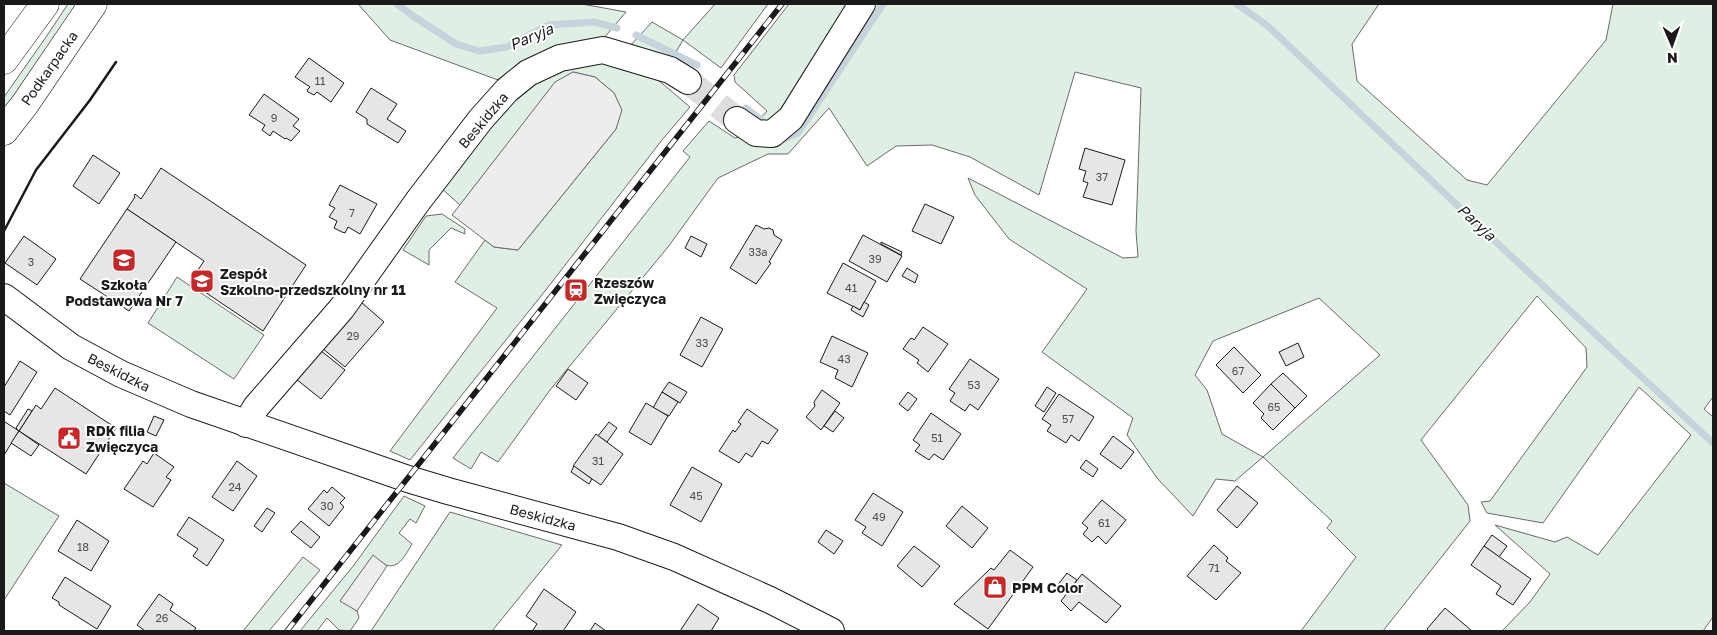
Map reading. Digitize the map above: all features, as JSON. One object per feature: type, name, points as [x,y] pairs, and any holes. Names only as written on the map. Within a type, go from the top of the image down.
[{"type":"highway","points":[[4,60],[45,4]]},
{"type":"highway","name":"Podkarpacka","points":[[4,131],[93,4]]},
{"type":"street","points":[[737,120],[756,133],[772,134],[791,118],[862,4]]},
{"type":"street","name":"Beskidzka","points":[[246,424],[256,407],[342,308],[418,202],[481,119],[507,90],[528,73],[560,58],[604,50],[670,70],[688,81]]},
{"type":"street","name":"Beskidzka","points":[[4,297],[72,347],[121,374],[191,404],[432,486],[618,537],[674,557],[770,600],[832,631]]},
{"type":"green space","points":[[68,4],[77,4],[4,110],[4,97]]},
{"type":"green space","points":[[358,4],[582,4],[626,12],[603,39],[554,52],[498,80],[390,40]]},
{"type":"green space","points":[[715,4],[768,4],[721,68],[683,40]]},
{"type":"green space","points":[[789,4],[853,4],[775,121],[756,123],[767,111],[735,82],[734,75]]},
{"type":"green space","points":[[872,4],[1379,4],[1352,44],[1357,81],[1467,180],[1487,185],[1606,40],[1613,4],[1713,4],[1713,397],[1704,409],[1713,417],[1713,617],[1703,631],[1502,631],[1530,602],[1550,574],[1495,525],[1555,542],[1567,537],[1598,555],[1691,435],[1639,387],[1543,523],[1487,513],[1481,502],[1490,501],[1587,367],[1586,348],[1537,296],[1421,440],[1468,505],[1470,521],[1383,631],[1301,631],[1356,557],[1327,528],[1332,521],[1263,457],[1235,481],[1216,479],[1193,516],[1157,478],[1127,435],[1133,418],[1042,352],[1087,289],[1009,239],[975,195],[968,178],[1123,258],[1138,257],[1136,231],[1141,88],[1075,72],[1039,195],[970,157],[932,145],[896,146],[867,166],[829,108],[788,154],[768,154],[718,178],[668,247],[550,390],[498,462],[481,452],[471,469],[453,458],[690,157],[683,151],[709,121],[735,138],[746,135],[762,142]],"holes":[[[1319,298],[1380,355],[1263,457],[1222,434],[1207,390],[1195,375],[1213,341]]]},
{"type":"green space","points":[[652,22],[683,40],[670,62],[629,47]]},
{"type":"green space","points":[[594,62],[620,66],[657,79],[690,107],[410,460],[390,451],[497,308],[455,282],[485,240],[494,247],[518,250],[616,129],[621,110],[614,93],[595,77],[573,72],[555,83],[460,205],[441,188],[504,106],[548,73]]},
{"type":"green space","points":[[442,214],[465,229],[465,234],[451,228],[429,250],[429,265],[403,250],[426,216]]},
{"type":"green space","points":[[177,277],[264,335],[234,379],[148,323]]},
{"type":"green space","points":[[4,483],[59,516],[4,600]]},
{"type":"green space","points":[[404,496],[425,506],[416,523],[410,519],[399,533],[412,544],[399,563],[395,565],[386,565],[373,556],[341,600],[357,611],[359,618],[350,631],[339,630],[327,618],[317,631],[300,631],[354,565]]},
{"type":"green space","points":[[450,512],[562,545],[492,631],[371,631]]},
{"type":"green space","points":[[303,557],[320,570],[269,631],[243,631]]},
{"type":"shaded area","points":[[573,72],[595,77],[614,93],[622,110],[616,129],[518,250],[494,247],[452,215],[555,82]]},
{"type":"shaded area","points":[[373,555],[387,566],[357,611],[340,601]]},
{"type":"building","points":[[309,58],[344,83],[331,102],[317,92],[314,95],[308,92],[307,90],[310,87],[295,77]]},
{"type":"building","points":[[371,88],[397,104],[387,119],[406,131],[398,143],[367,124],[367,119],[356,112]]},
{"type":"building","points":[[264,94],[299,119],[293,126],[300,131],[291,141],[273,131],[270,136],[262,130],[265,125],[249,115]]},
{"type":"building","points":[[1085,148],[1125,160],[1112,205],[1083,197],[1088,183],[1083,181],[1086,171],[1079,169]]},
{"type":"building","points":[[93,155],[120,173],[99,204],[73,186]]},
{"type":"building","points":[[161,168],[306,265],[263,331],[190,282],[204,261],[127,209],[135,194],[141,199]]},
{"type":"building","points":[[340,185],[377,204],[360,234],[348,227],[345,233],[334,228],[337,221],[329,217],[335,208],[329,205]]},
{"type":"building","points":[[925,204],[954,217],[941,244],[912,231]]},
{"type":"building","points":[[127,209],[176,242],[129,311],[80,279]]},
{"type":"building","points":[[756,225],[764,229],[769,228],[773,230],[774,235],[782,240],[769,262],[771,263],[756,284],[730,268]]},
{"type":"building","points":[[863,235],[902,256],[887,282],[849,261]]},
{"type":"building","points":[[24,236],[56,259],[37,285],[5,263]]},
{"type":"building","points":[[691,236],[707,244],[701,257],[685,248]]},
{"type":"building","points":[[881,242],[902,252],[901,255],[881,244]]},
{"type":"building","points":[[843,263],[876,281],[860,310],[827,293]]},
{"type":"building","points":[[907,268],[918,275],[915,283],[902,276]]},
{"type":"building","points":[[361,302],[384,322],[345,367],[322,348]]},
{"type":"building","points":[[864,302],[869,305],[863,317],[851,310],[853,306],[860,310]]},
{"type":"building","points":[[701,317],[723,329],[702,367],[680,355]]},
{"type":"building","points":[[923,327],[948,344],[928,372],[917,363],[919,360],[903,349],[910,339],[914,340]]},
{"type":"building","points":[[832,336],[868,353],[852,387],[835,378],[838,370],[820,362]]},
{"type":"building","points":[[1298,343],[1304,357],[1286,366],[1279,352]]},
{"type":"building","points":[[1234,347],[1261,375],[1243,393],[1216,365]]},
{"type":"building","points":[[320,350],[345,370],[321,399],[296,379]]},
{"type":"building","points":[[970,359],[999,379],[978,410],[970,404],[965,411],[950,401],[955,393],[949,389]]},
{"type":"building","points":[[20,361],[37,372],[10,415],[4,411],[4,387]]},
{"type":"building","points":[[568,369],[588,383],[576,400],[556,386]]},
{"type":"building","points":[[1283,373],[1307,396],[1295,408],[1271,384]]},
{"type":"building","points":[[669,382],[687,392],[680,403],[662,392]]},
{"type":"building","points":[[1271,384],[1295,408],[1273,430],[1261,418],[1264,414],[1253,403]]},
{"type":"building","points":[[1047,387],[1056,393],[1044,412],[1035,406]]},
{"type":"building","name":"RDK filia Zwięczyca","points":[[55,388],[116,428],[86,474],[19,431],[36,405],[41,409]]},
{"type":"building","points":[[822,390],[840,403],[821,430],[806,417],[815,406],[814,402]]},
{"type":"building","points":[[662,392],[678,402],[669,416],[653,408]]},
{"type":"building","points":[[908,392],[917,399],[908,411],[899,404]]},
{"type":"building","points":[[1059,394],[1094,417],[1079,441],[1071,435],[1066,443],[1047,431],[1051,425],[1042,419]]},
{"type":"building","points":[[646,403],[668,416],[651,445],[629,432]]},
{"type":"building","points":[[28,409],[32,411],[19,431],[16,428]]},
{"type":"building","points":[[747,409],[778,430],[768,444],[762,441],[752,457],[746,453],[739,463],[719,451],[733,430],[735,432],[741,424],[738,422]]},
{"type":"building","points":[[835,411],[844,418],[833,432],[824,426]]},
{"type":"building","points":[[931,413],[961,434],[943,460],[934,454],[929,460],[915,451],[920,445],[913,440]]},
{"type":"building","points":[[154,416],[164,420],[156,436],[147,432]]},
{"type":"building","points":[[5,422],[19,431],[4,455],[4,425]]},
{"type":"building","points":[[609,422],[617,428],[607,442],[598,436]]},
{"type":"building","points":[[19,431],[39,445],[31,456],[11,443]]},
{"type":"building","points":[[596,434],[623,454],[601,485],[573,466]]},
{"type":"building","points":[[1113,436],[1134,452],[1121,469],[1100,454]]},
{"type":"building","points":[[154,453],[174,467],[166,477],[171,480],[153,507],[124,489],[143,461],[147,464]]},
{"type":"building","points":[[1086,460],[1098,469],[1093,477],[1080,468]]},
{"type":"building","points":[[237,461],[257,476],[233,511],[212,497]]},
{"type":"building","points":[[574,466],[592,479],[589,484],[571,472]]},
{"type":"building","points":[[692,467],[722,484],[701,522],[670,505]]},
{"type":"building","points":[[1237,486],[1258,503],[1237,528],[1217,510]]},
{"type":"building","points":[[332,487],[345,498],[340,503],[344,507],[329,526],[308,509],[324,490],[327,493]]},
{"type":"building","points":[[873,493],[903,512],[882,546],[862,533],[866,527],[855,520]]},
{"type":"building","points":[[1102,500],[1126,520],[1106,544],[1098,536],[1092,542],[1083,534],[1088,528],[1082,523]]},
{"type":"building","points":[[962,506],[988,528],[972,548],[946,526]]},
{"type":"building","points":[[267,508],[275,513],[262,532],[254,526]]},
{"type":"building","points":[[189,517],[224,540],[207,566],[193,556],[198,549],[177,535]]},
{"type":"building","points":[[77,520],[109,541],[91,571],[58,551]]},
{"type":"building","points":[[301,521],[320,537],[311,548],[291,532]]},
{"type":"building","points":[[826,530],[843,541],[834,554],[818,542]]},
{"type":"building","points":[[1492,535],[1507,546],[1499,557],[1484,546]]},
{"type":"building","points":[[1214,545],[1228,558],[1226,561],[1241,573],[1216,600],[1187,576]]},
{"type":"building","points":[[914,546],[940,566],[922,587],[897,566]]},
{"type":"building","points":[[1484,546],[1531,579],[1513,605],[1496,594],[1501,586],[1471,565]]},
{"type":"building","name":"PPM Color","points":[[1010,550],[1033,567],[988,629],[954,604],[991,568],[994,570]]},
{"type":"building","points":[[1067,573],[1077,580],[1067,593],[1057,586]]},
{"type":"building","points":[[1082,574],[1121,606],[1106,623],[1079,602],[1071,611],[1061,601]]},
{"type":"building","points":[[65,577],[111,606],[97,629],[59,605],[59,602],[52,598]]},
{"type":"building","points":[[544,589],[576,612],[563,631],[535,631],[533,630],[537,624],[526,616]]},
{"type":"building","points":[[159,594],[173,604],[170,610],[196,628],[194,631],[145,631],[137,625]]},
{"type":"building","points":[[698,604],[719,618],[711,631],[680,631]]},
{"type":"building","points":[[1445,608],[1472,631],[1429,631],[1427,629]]},
{"type":"building","points":[[595,623],[606,631],[590,631]]},
{"type":"waterway","name":"Paryja","points":[[397,4],[456,44],[479,51],[507,47],[548,25],[594,22],[617,28]]},
{"type":"waterway","name":"Paryja","points":[[784,139],[798,133],[883,4]]},
{"type":"waterway","name":"Paryja","points":[[1237,4],[1269,27],[1511,256],[1713,443]]},
{"type":"waterway","points":[[636,35],[697,65]]},
{"type":"waterway","points":[[746,108],[760,119]]},
{"type":"tunnel","points":[[688,81],[737,120]]},
{"type":"railway","points":[[287,631],[782,4]]},
{"type":"wall","points":[[4,231],[36,170],[90,100],[116,62]]},
{"type":"place","name":"Szkoła Podstawowa Nr 7","points":[[124,260]]},
{"type":"place","name":"Zespół Szkolno-przedszkolny nr 11","points":[[202,281]]},
{"type":"place","name":"Rzeszów Zwięczyca","points":[[576,290]]},
{"type":"place","name":"RDK filia Zwięczyca","points":[[69,438]]},
{"type":"place","name":"PPM Color","points":[[995,587]]}]
